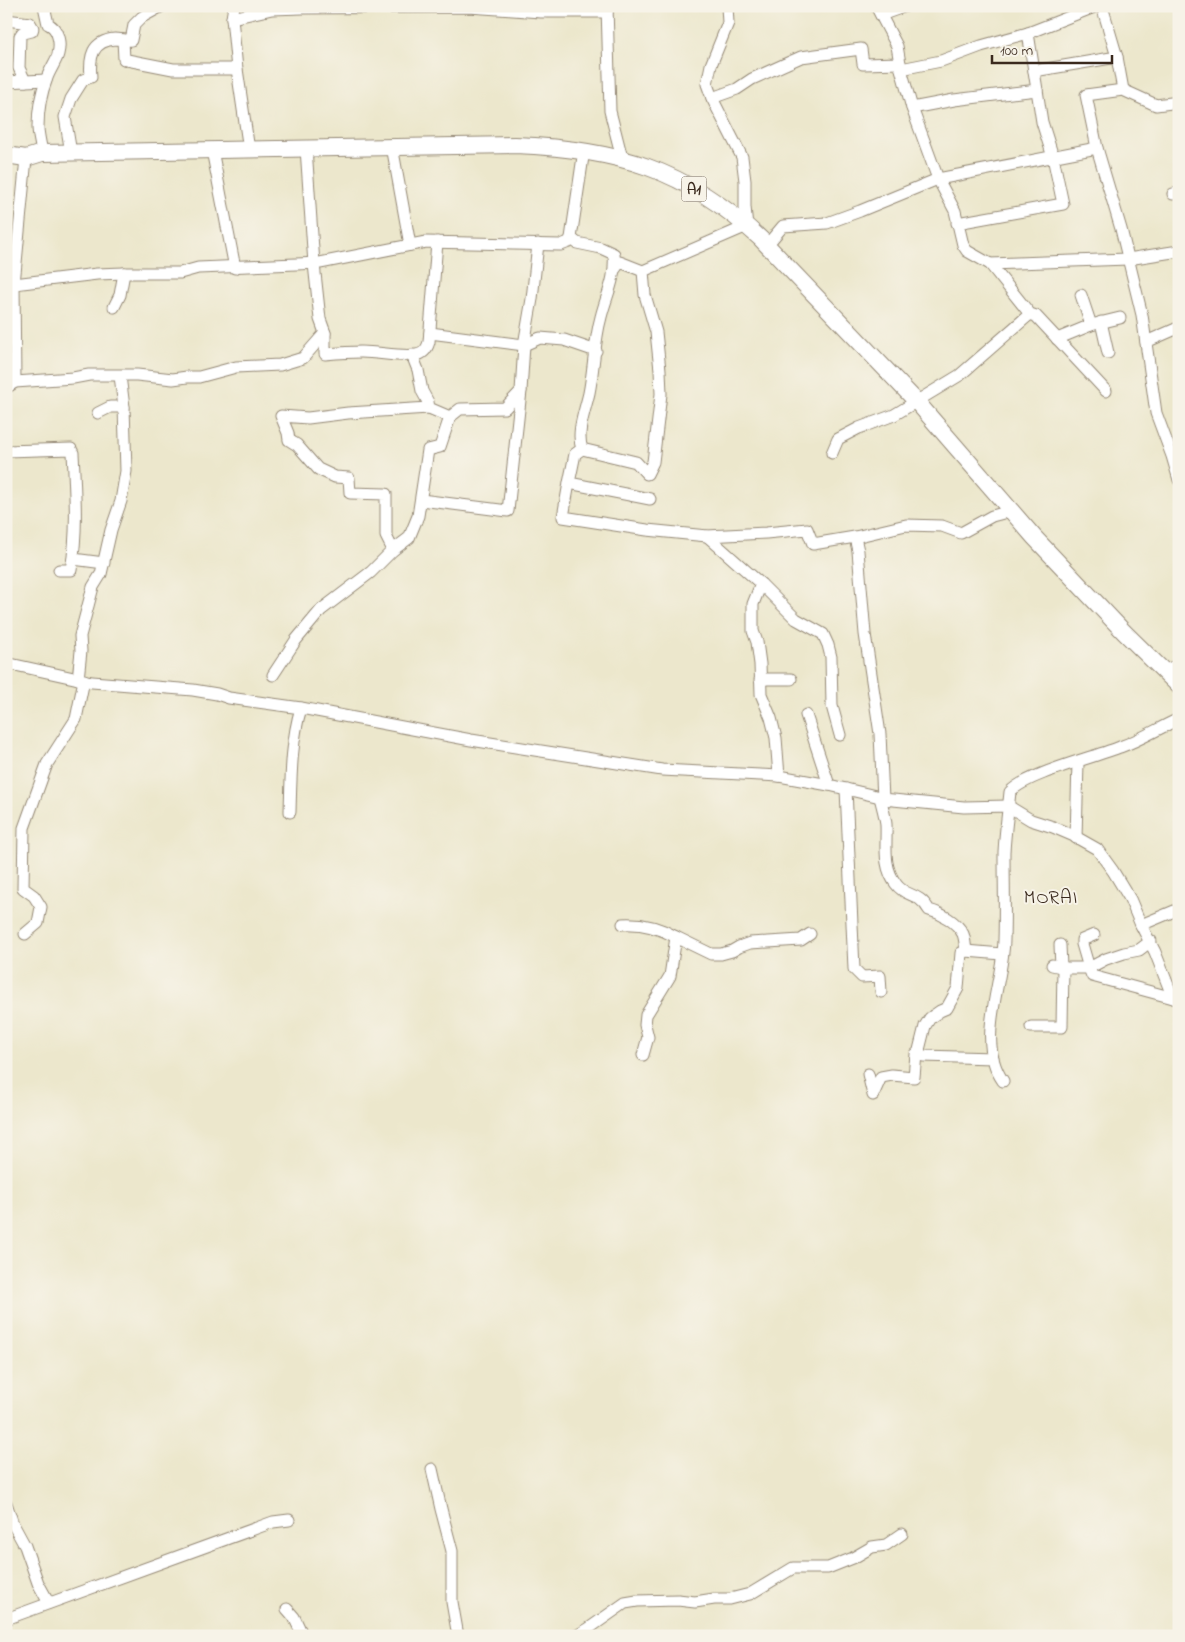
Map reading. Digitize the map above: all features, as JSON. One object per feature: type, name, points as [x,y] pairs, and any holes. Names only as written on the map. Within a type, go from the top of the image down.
[{"type":"highway","name":"A1","points":[[6,155],[26,158],[42,154],[71,153],[515,145],[550,146],[584,150],[622,158],[656,169],[682,181],[736,216],[767,245],[917,402],[1034,537],[1163,672],[1179,686]]},
{"type":"street","points":[[42,154],[37,128],[40,104],[46,80],[58,55],[57,33],[54,26],[48,24],[44,6]]},
{"type":"street","points":[[71,153],[65,117],[71,99],[83,80],[91,77],[91,62],[96,45],[115,39],[131,40],[134,25],[162,6]]},
{"type":"street","points":[[234,6],[232,18],[237,69],[249,150]]},
{"type":"street","points":[[615,269],[620,262],[643,271],[747,226],[742,156],[712,98],[706,81],[728,24],[726,6]]},
{"type":"street","points":[[906,6],[878,11],[897,46],[912,108],[938,179],[955,211],[963,245],[967,250],[990,264],[1030,314],[1036,316],[1106,390]]},
{"type":"street","points":[[712,98],[737,89],[752,79],[801,56],[860,49],[863,64],[901,66],[941,61],[981,46],[1028,33],[1097,6]]},
{"type":"street","points":[[1102,6],[1117,57],[1123,90]]},
{"type":"street","points":[[232,18],[272,9],[302,8],[469,7],[541,12],[607,9],[610,111],[622,158]]},
{"type":"street","points":[[6,20],[30,23],[33,28],[32,32],[22,33],[20,36],[19,68],[25,81]]},
{"type":"street","points":[[958,223],[1063,204],[1053,157],[1042,122],[1028,33]]},
{"type":"street","points":[[123,40],[124,59],[127,60],[173,69],[237,69]]},
{"type":"street","points":[[1034,71],[1117,57]]},
{"type":"street","points":[[6,82],[46,80]]},
{"type":"street","points":[[912,108],[954,100],[1037,90]]},
{"type":"street","points":[[1179,102],[1156,105],[1123,90],[1086,95],[1097,148],[1121,229],[1142,315],[1156,413],[1179,480]]},
{"type":"street","points":[[392,146],[410,245]]},
{"type":"street","points":[[306,148],[314,264],[320,319],[325,332],[325,354],[362,352],[417,355],[427,349],[430,333],[436,242]]},
{"type":"street","points":[[767,245],[783,226],[826,223],[938,179],[1097,148]]},
{"type":"street","points":[[212,150],[235,268]]},
{"type":"street","points":[[14,284],[124,272],[180,273],[198,268],[314,264],[426,242],[561,245],[569,242],[571,238],[584,150]]},
{"type":"street","points":[[26,158],[11,268],[14,284],[10,384],[73,378],[89,374],[137,375],[173,379],[187,376],[199,377],[236,367],[280,365],[303,358],[325,332]]},
{"type":"street","points":[[571,238],[578,243],[601,248],[614,254],[615,269],[612,284],[600,318],[596,351],[578,439],[582,449]]},
{"type":"street","points":[[421,500],[508,511],[524,345],[532,299],[538,244]]},
{"type":"street","points":[[990,264],[1128,259],[1179,251]]},
{"type":"street","points":[[643,271],[645,295],[656,332],[660,370],[661,394],[652,462],[647,474],[636,462],[582,449],[575,454],[563,517],[647,530],[707,536],[766,534],[807,529],[813,544],[855,537],[906,525],[942,526],[961,533],[992,516],[1011,511]]},
{"type":"street","points":[[114,307],[120,295],[124,272]]},
{"type":"street","points":[[1081,295],[1108,353]]},
{"type":"street","points":[[832,453],[838,439],[859,428],[894,415],[960,375],[1030,314]]},
{"type":"street","points":[[1056,339],[1096,324],[1120,318]]},
{"type":"street","points":[[1146,342],[1178,328]]},
{"type":"street","points":[[430,333],[524,345],[540,338],[564,340],[596,351]]},
{"type":"street","points":[[412,354],[418,370],[422,391],[429,408]]},
{"type":"street","points":[[25,934],[38,924],[41,907],[34,896],[23,888],[24,828],[47,764],[76,718],[81,679],[80,636],[93,587],[101,574],[111,530],[121,501],[126,471],[124,407],[120,376]]},
{"type":"street","points":[[273,675],[296,640],[321,610],[371,572],[393,550],[409,538],[418,517],[428,450],[440,447],[450,417],[460,409],[504,408],[521,391]]},
{"type":"street","points":[[98,413],[110,407],[124,407]]},
{"type":"street","points":[[393,550],[386,536],[386,494],[350,493],[349,478],[335,478],[318,469],[297,445],[289,440],[281,416],[308,418],[348,413],[429,408],[450,417]]},
{"type":"street","points":[[6,451],[71,449],[73,453],[75,498],[73,559],[71,570],[59,570]]},
{"type":"street","points":[[568,483],[650,498]]},
{"type":"street","points":[[707,536],[761,584],[796,619],[823,634],[831,657],[832,706],[840,735]]},
{"type":"street","points":[[855,537],[858,551],[865,634],[880,734],[881,798],[886,822],[885,848],[887,865],[891,878],[901,890],[916,896],[925,903],[929,910],[938,912],[958,926],[962,933],[966,951]]},
{"type":"street","points":[[73,559],[104,563]]},
{"type":"street","points":[[761,584],[753,604],[753,631],[757,642],[760,664],[761,694],[771,718],[776,738],[779,776]]},
{"type":"street","points":[[6,663],[81,679],[193,690],[229,698],[301,708],[481,741],[662,770],[779,776],[829,785],[881,798],[964,807],[1008,806],[1031,820],[1053,827],[1097,850],[1113,870],[1130,899],[1176,999]]},
{"type":"street","points":[[1163,672],[1179,664]]},
{"type":"street","points":[[760,680],[791,679]]},
{"type":"street","points":[[290,812],[296,725],[301,708]]},
{"type":"street","points":[[806,715],[829,785]]},
{"type":"street","points":[[1003,1081],[996,1069],[991,1040],[992,1018],[1004,941],[1004,850],[1010,792],[1014,787],[1033,777],[1122,747],[1179,719]]},
{"type":"street","points":[[1076,838],[1078,762]]},
{"type":"street","points":[[846,789],[854,969],[862,977],[880,976],[881,992]]},
{"type":"street","points":[[1141,925],[1179,909]]},
{"type":"street","points":[[623,924],[651,927],[665,931],[711,954],[732,952],[750,943],[801,940],[810,934]]},
{"type":"street","points":[[1094,935],[1082,940],[1092,976],[1176,999]]},
{"type":"street","points":[[643,1055],[648,1037],[646,1015],[670,976],[676,937]]},
{"type":"street","points":[[1059,966],[1089,968],[1124,952],[1139,950],[1150,941]]},
{"type":"street","points":[[1032,1027],[1062,1027],[1059,966],[1060,945]]},
{"type":"street","points":[[918,1054],[930,1018],[947,1008],[958,988],[962,953],[966,951],[1002,954]]},
{"type":"street","points":[[868,1074],[873,1095],[881,1077],[892,1075],[914,1077],[916,1054],[920,1052],[918,1054],[923,1056],[993,1058]]},
{"type":"street","points":[[432,1468],[452,1552],[452,1602],[458,1636]]},
{"type":"street","points":[[6,1503],[13,1524],[25,1546],[38,1583],[49,1603]]},
{"type":"street","points":[[6,1619],[264,1526],[289,1520]]},
{"type":"street","points":[[576,1636],[625,1603],[678,1600],[695,1602],[714,1598],[730,1599],[750,1594],[793,1568],[828,1568],[854,1558],[872,1547],[886,1544],[902,1534]]},
{"type":"street","points":[[287,1609],[294,1617],[303,1636]]},
{"type":"district","name":"MORAI","points":[[1051,896]]}]
